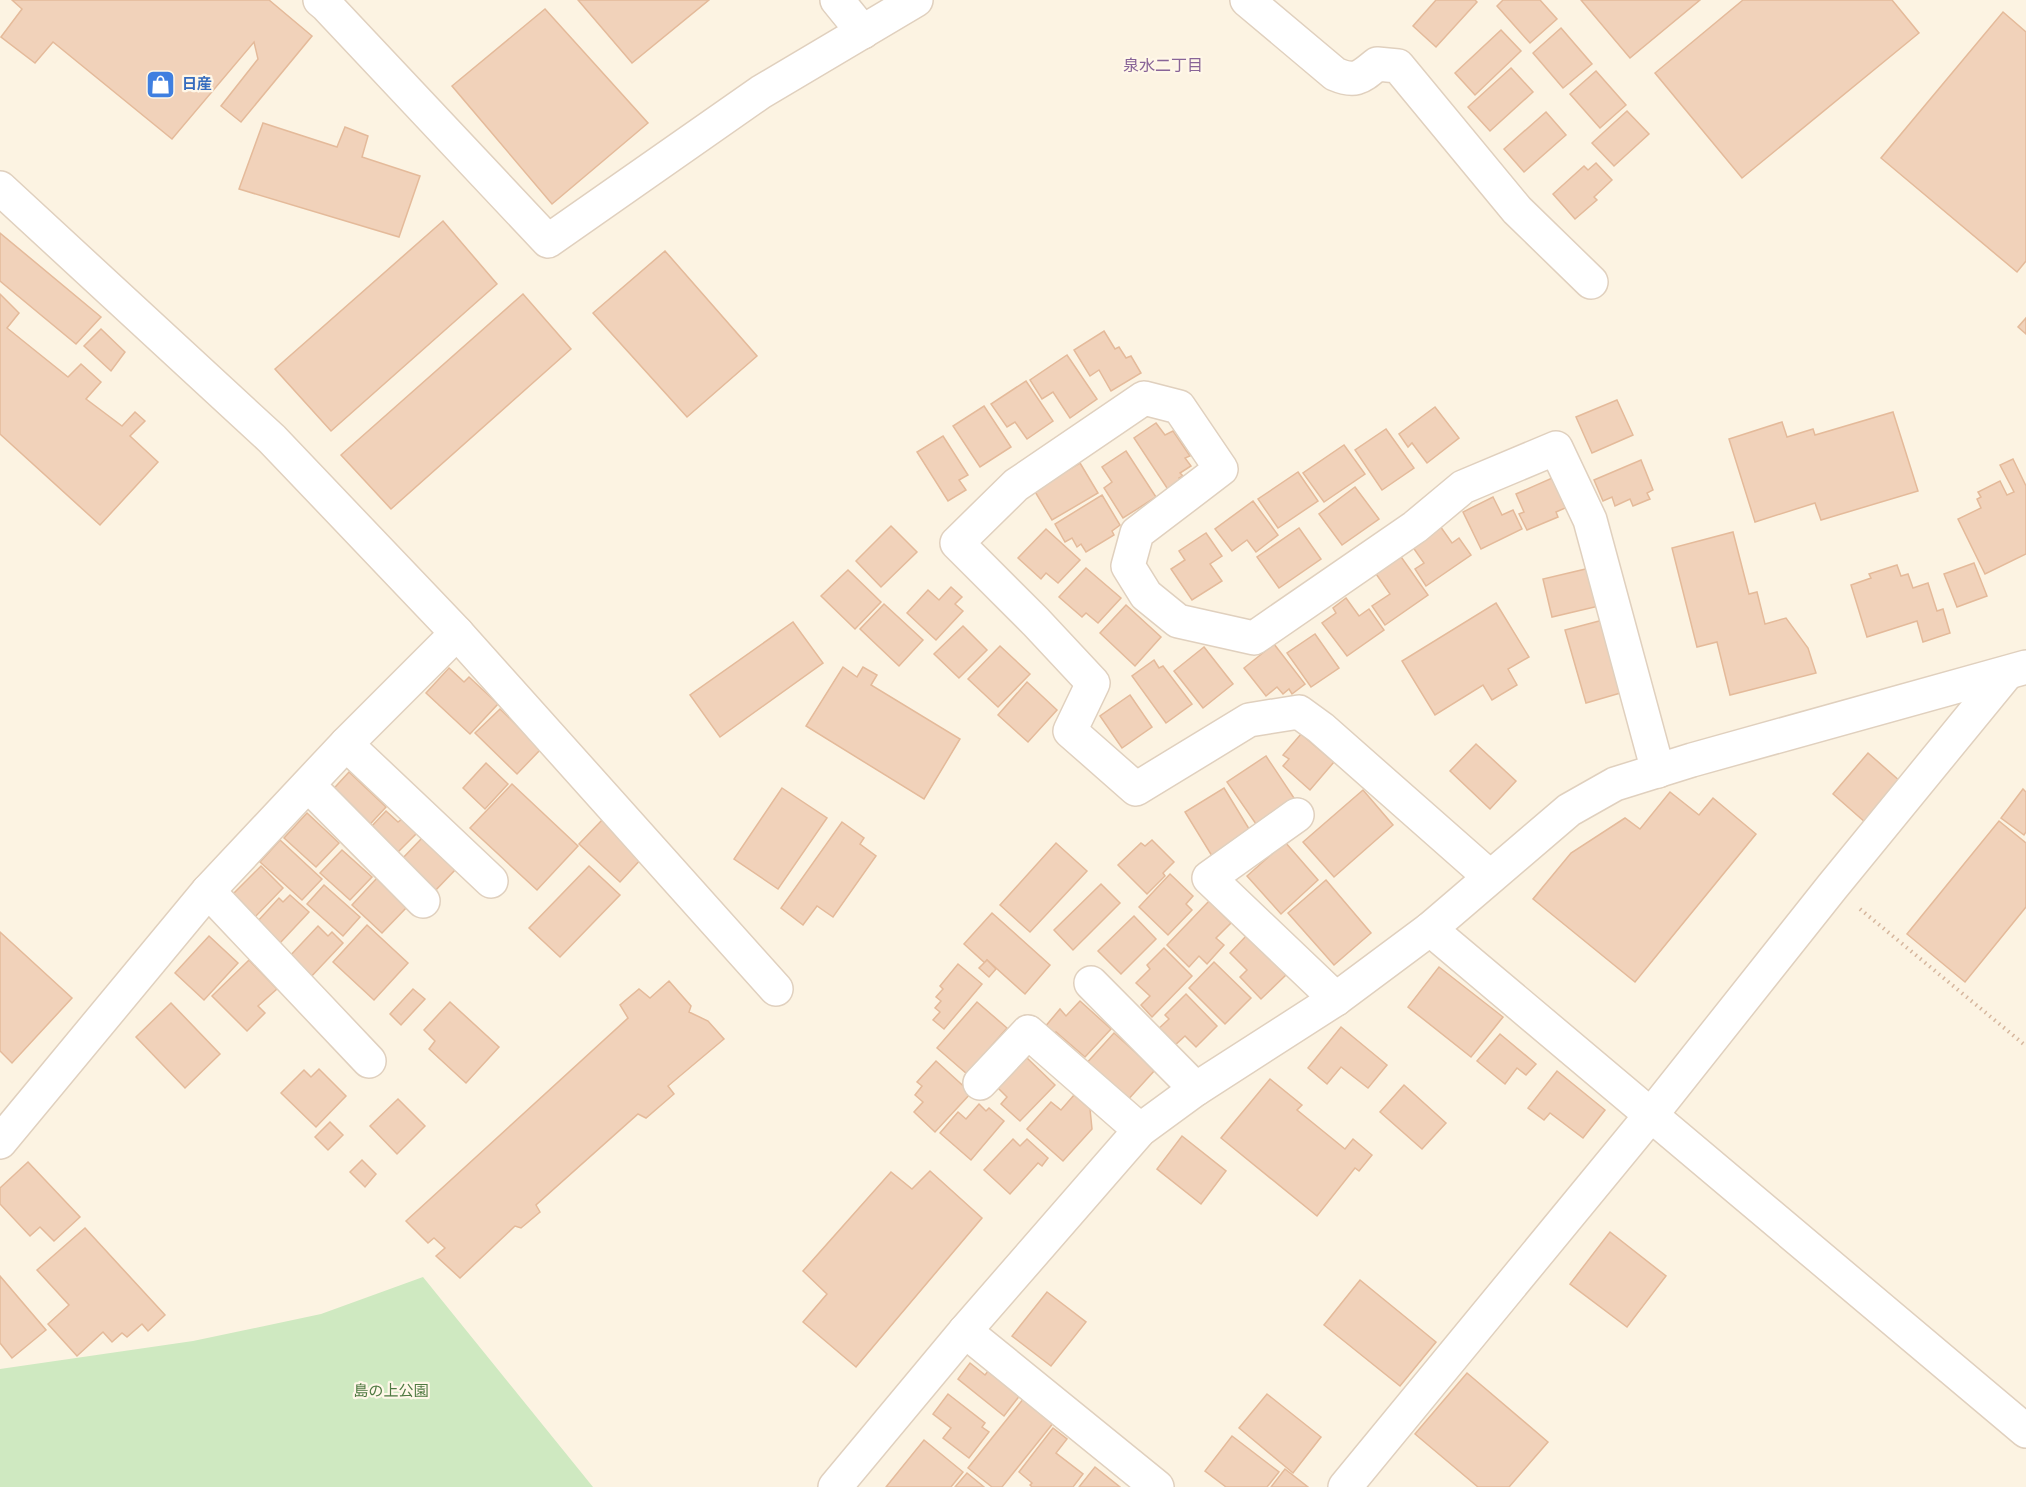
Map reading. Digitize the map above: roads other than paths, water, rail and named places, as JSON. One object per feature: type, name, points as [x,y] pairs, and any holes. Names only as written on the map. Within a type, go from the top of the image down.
[{"type":"street","points":[[320,0],[548,241],[760,92],[916,0]]},
{"type":"street","points":[[837,0],[863,32]]},
{"type":"street","points":[[1246,0],[1335,74],[1348,79],[1360,78],[1377,64],[1398,66],[1517,210],[1591,282]]},
{"type":"street","points":[[0,188],[272,439],[457,633],[776,989]]},
{"type":"street","points":[[1490,877],[1299,712],[1249,720],[1136,789],[1070,731],[1093,682],[957,543],[1016,485],[1144,398],[1179,406],[1221,470],[1137,533],[1128,566],[1146,595],[1178,621],[1254,638],[1415,527],[1463,487],[1556,448],[1590,520],[1658,771]]},
{"type":"street","points":[[0,1142],[208,891],[346,744],[457,633]]},
{"type":"street","points":[[835,1487],[965,1331],[1140,1130],[1196,1089],[1336,999],[1430,929],[1569,810],[1615,784],[2017,670]]},
{"type":"street","points":[[1344,1487],[1651,1115],[1832,887],[2017,670]]},
{"type":"street","points":[[346,744],[491,881]]},
{"type":"street","points":[[308,785],[423,901]]},
{"type":"street","points":[[1297,815],[1209,878],[1336,999]]},
{"type":"street","points":[[208,891],[369,1061]]},
{"type":"street","points":[[1430,929],[2026,1431]]},
{"type":"street","points":[[1091,983],[1196,1089]]},
{"type":"street","points":[[980,1083],[1028,1032],[1140,1130]]},
{"type":"street","points":[[965,1331],[1157,1487]]},
{"type":"place","name":"日産","points":[[161,84]]},
{"type":"district","name":"泉水二丁目","points":[[1163,65]]},
{"type":"park label","name":"島の上公園","points":[[391,1391]]}]
